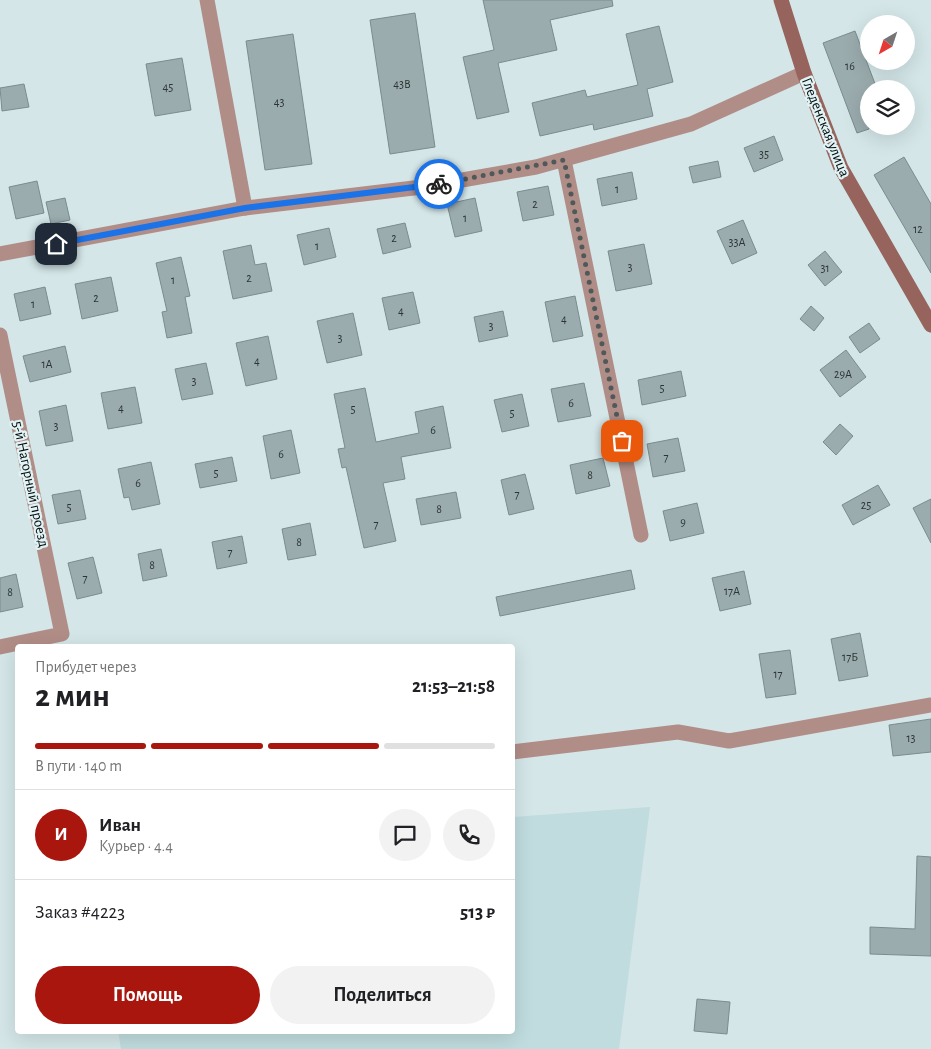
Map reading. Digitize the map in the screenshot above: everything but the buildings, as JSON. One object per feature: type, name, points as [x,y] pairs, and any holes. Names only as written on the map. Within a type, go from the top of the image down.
[{"type":"main road","name":"Гледенская улица","points":[[782,0],[804,73],[841,168],[931,325]]},
{"type":"street","points":[[206,0],[245,208]]},
{"type":"street","points":[[0,254],[245,208],[422,187],[564,160],[690,124],[804,73]]},
{"type":"street","points":[[564,160],[641,535]]},
{"type":"street","name":"5-й Нагорный проезд","points":[[0,335],[62,634],[0,647]]},
{"type":"street","points":[[515,752],[678,732],[729,742],[931,705]]},
{"type":"shaded area","points":[[650,807],[619,1049],[121,1049],[118,1034],[515,1034],[515,817]]},
{"type":"way so far","points":[[439,184],[536,167],[564,160],[622,441]]},
{"type":"route","points":[[56,244],[245,208],[439,184]]}]
